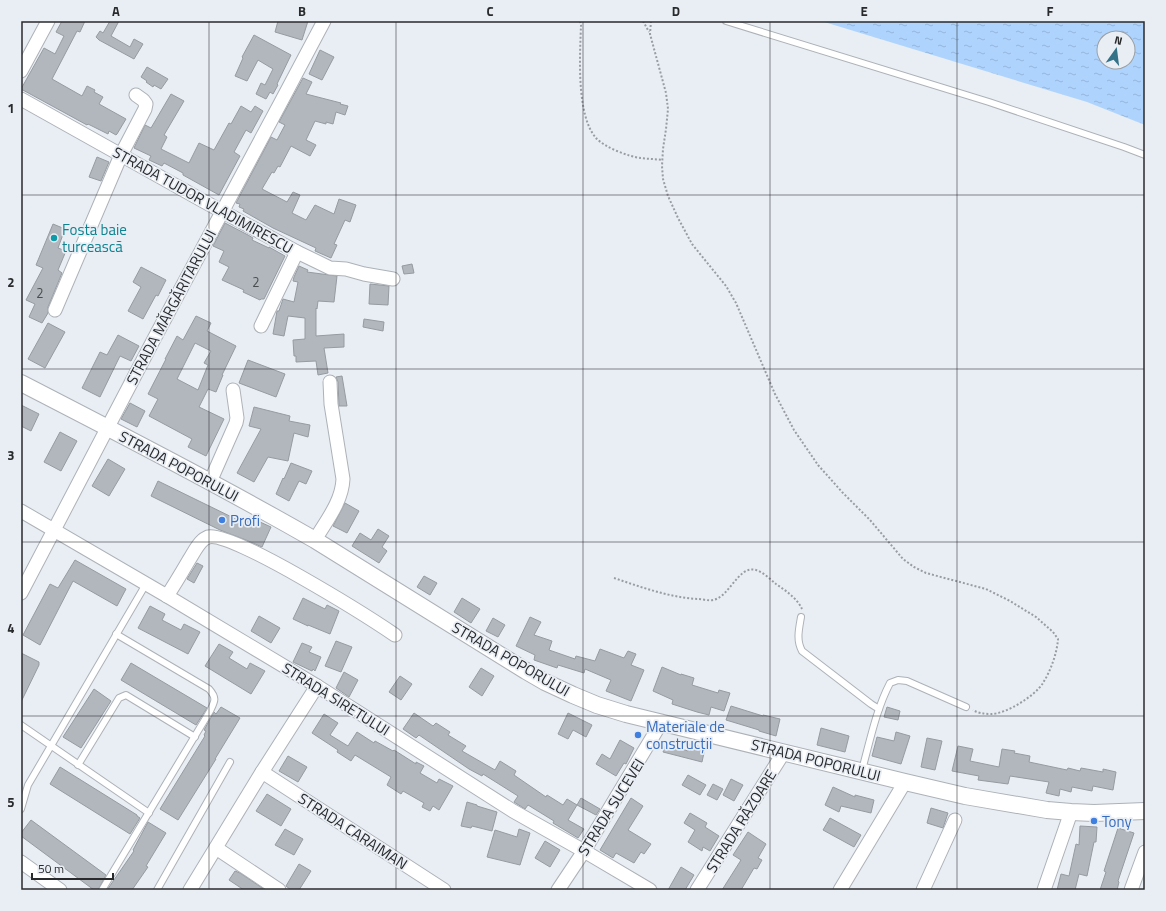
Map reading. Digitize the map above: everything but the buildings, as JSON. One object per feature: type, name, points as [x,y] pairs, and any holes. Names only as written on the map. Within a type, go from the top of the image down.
[{"type":"street","points":[[21,70],[48,21]]},
{"type":"street","name":"STRADA MĂRGĂRITARULUI","points":[[21,593],[107,428],[324,21]]},
{"type":"street","points":[[55,310],[122,155],[145,109],[146,104],[136,95]]},
{"type":"street","name":"STRADA TUDOR VLADIMIRESCU","points":[[21,99],[222,211],[297,252],[330,268],[346,269],[393,279]]},
{"type":"street","points":[[261,326],[297,252]]},
{"type":"street","points":[[315,540],[340,497],[343,486],[330,382]]},
{"type":"street","name":"STRADA POPORULUI","points":[[21,383],[210,482],[315,540],[545,682],[596,705],[661,723],[905,782],[989,800],[1047,810],[1071,812],[1094,813],[1145,810]]},
{"type":"street","points":[[210,482],[236,423],[237,418],[232,390]]},
{"type":"street","name":"STRADA SIRETULUI","points":[[21,511],[317,686],[513,811],[650,890]]},
{"type":"street","points":[[167,596],[202,540],[209,537],[218,537],[246,548],[309,582],[365,615],[395,635]]},
{"type":"street","points":[[190,890],[262,772],[317,686]]},
{"type":"street","name":"STRADA SUCEVEI","points":[[558,890],[584,851],[661,723]]},
{"type":"street","name":"STRADA RĂZOARE","points":[[697,890],[784,752]]},
{"type":"street","name":"STRADA CARAIMAN","points":[[262,772],[440,889]]},
{"type":"street","points":[[840,890],[905,782]]},
{"type":"street","points":[[1044,890],[1071,812]]},
{"type":"street","points":[[923,890],[955,820]]},
{"type":"street","points":[[216,848],[279,890]]},
{"type":"street","points":[[1131,890],[1145,852]]},
{"type":"street","points":[[21,862],[60,890]]},
{"type":"lane","points":[[726,21],[989,102],[1145,155]]},
{"type":"lane","points":[[21,809],[28,785],[146,584]]},
{"type":"lane","points":[[801,617],[798,644],[802,651],[879,709]]},
{"type":"lane","points":[[102,890],[150,813],[215,701],[215,695],[209,689],[116,634]]},
{"type":"lane","points":[[862,771],[879,709],[890,683],[898,680],[917,685],[966,707]]},
{"type":"lane","points":[[78,765],[119,698],[126,695],[195,737]]},
{"type":"lane","points":[[21,725],[150,813]]},
{"type":"lane","points":[[157,890],[230,762]]},
{"type":"path","points":[[580,21],[583,108],[590,130],[597,140],[613,150],[639,158],[662,160]]},
{"type":"path","points":[[643,21],[650,34],[666,93],[668,109],[662,160],[663,179],[668,196],[692,244],[726,286],[736,303],[775,394],[794,430],[818,465],[870,520],[903,559],[926,573],[986,589],[1010,601],[1036,617],[1058,638],[1057,648],[1050,669],[1043,684],[1031,696],[1010,709],[992,714],[979,713],[966,707]]},
{"type":"path","points":[[650,34],[651,21]]},
{"type":"path","points":[[614,578],[674,597],[713,600],[721,596],[746,570],[755,570],[762,573],[794,597],[800,604],[802,610],[801,617]]},
{"type":"water","points":[[821,21],[1145,21],[1145,125],[1087,102]]},
{"type":"place","name":"Fosta baie turcească","points":[[54,238]]},
{"type":"place","name":"Profi","points":[[222,520]]},
{"type":"place","name":"Materiale de construcții","points":[[638,735]]},
{"type":"place","name":"Tony","points":[[1094,821]]}]
